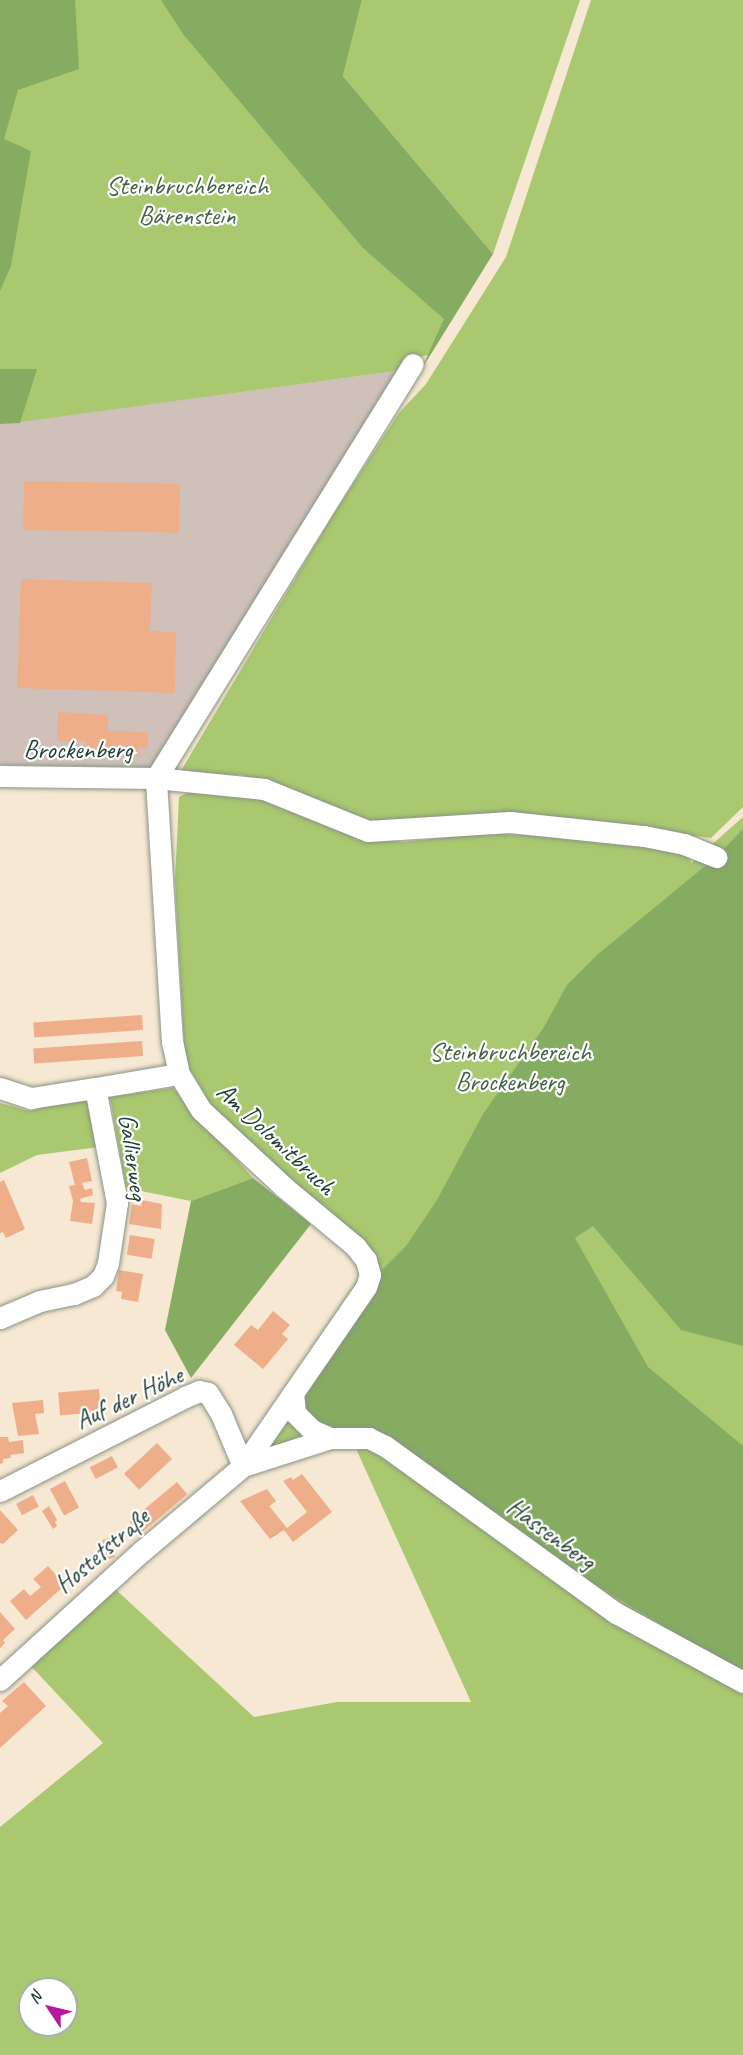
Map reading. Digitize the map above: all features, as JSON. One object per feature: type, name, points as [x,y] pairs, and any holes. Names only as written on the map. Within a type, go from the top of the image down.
[{"type":"street","points":[[156,778],[412,364]]},
{"type":"street","name":"Brockenberg","points":[[0,776],[156,778],[264,789],[368,831],[510,822],[644,836],[684,844],[716,857]]},
{"type":"street","name":"Am Dolomitbruch","points":[[156,778],[172,1042],[178,1074],[189,1095],[219,1129],[354,1246],[366,1260],[370,1275],[366,1287],[332,1335]]},
{"type":"street","name":"Gallierweg","points":[[0,1318],[40,1301],[74,1294],[93,1286],[103,1276],[108,1263],[117,1203],[95,1088],[178,1074]]},
{"type":"street","points":[[0,1088],[31,1098],[95,1088]]},
{"type":"street","name":"Hostetstraße","points":[[0,1680],[142,1551],[243,1466],[332,1335]]},
{"type":"street","name":"Auf der Höhe","points":[[0,1491],[200,1391],[214,1398],[243,1466]]},
{"type":"street","points":[[292,1393],[295,1413],[312,1430],[330,1438]]},
{"type":"street","name":"Hostetstraße","points":[[243,1466],[330,1438]]},
{"type":"street","name":"Hassenberg","points":[[330,1438],[369,1438],[385,1446],[616,1613],[743,1682]]},
{"type":"shaded area","points":[[404,370],[156,768],[0,765],[0,424]]},
{"type":"green space","name":"Steinbruchbereich Bärenstein","points":[[0,0],[355,0],[332,81],[479,275],[430,355],[410,358],[404,370],[20,422],[22,415],[0,418]]},
{"type":"green space","points":[[0,0],[75,0],[79,69],[18,90],[4,139],[31,151],[11,266],[0,291]]},
{"type":"green space","points":[[161,0],[362,0],[343,76],[493,254],[421,370],[444,319],[363,248],[183,34]]},
{"type":"green space","points":[[362,0],[580,0],[493,254],[343,76]]},
{"type":"green space","points":[[591,0],[743,0],[743,807],[711,838],[597,824],[366,824],[242,775],[179,774],[333,515],[399,413],[426,384],[506,257]]},
{"type":"green space","points":[[0,369],[37,369],[20,423],[0,424]]},
{"type":"green space","name":"Steinbruchbereich Brockenberg","points":[[245,791],[362,835],[403,842],[486,833],[644,842],[689,853],[691,863],[743,817],[743,2055],[0,2055],[0,1827],[103,1743],[29,1664],[113,1587],[254,1717],[337,1702],[471,1702],[357,1451],[360,1441],[253,1453],[248,1442],[375,1255],[224,1128],[185,1061],[175,881],[179,797],[187,793]]},
{"type":"green space","points":[[743,829],[743,1346],[681,1330],[593,1226],[575,1238],[648,1367],[743,1446],[743,1674],[576,1573],[433,1472],[311,1418],[297,1399],[374,1278],[406,1246],[437,1200],[483,1114],[544,1027],[567,985],[597,955],[716,857]]},
{"type":"green space","points":[[173,1088],[253,1178],[191,1201],[126,1188],[110,1097]]},
{"type":"green space","points":[[90,1095],[99,1147],[37,1155],[0,1173],[0,1103],[30,1111]]},
{"type":"green space","points":[[253,1178],[311,1224],[191,1378],[165,1330],[191,1201]]},
{"type":"building","points":[[24,481],[180,484],[179,533],[23,530]]},
{"type":"building","points":[[21,579],[152,583],[150,631],[176,632],[175,693],[17,688]]},
{"type":"building","points":[[58,712],[108,715],[108,731],[148,732],[148,749],[139,748],[139,756],[107,756],[107,751],[92,751],[86,757],[81,751],[87,741],[57,741]]},
{"type":"building","points":[[142,1015],[143,1030],[34,1038],[33,1023]]},
{"type":"building","points":[[142,1041],[143,1056],[34,1064],[33,1049]]},
{"type":"building","points":[[87,1158],[92,1181],[82,1183],[85,1190],[92,1188],[93,1195],[80,1199],[81,1202],[95,1203],[92,1224],[70,1221],[73,1201],[69,1186],[75,1185],[69,1162]]},
{"type":"building","points":[[4,1180],[25,1229],[6,1238],[3,1232],[0,1233],[0,1182]]},
{"type":"building","points":[[142,1200],[162,1204],[161,1229],[129,1224],[132,1204],[141,1206]]},
{"type":"building","points":[[130,1235],[155,1239],[152,1259],[127,1255]]},
{"type":"building","points":[[119,1270],[143,1274],[138,1302],[121,1299],[122,1292],[116,1291]]},
{"type":"building","points":[[273,1311],[290,1325],[282,1334],[288,1339],[263,1369],[234,1345],[251,1325],[258,1330]]},
{"type":"building","points":[[99,1389],[101,1412],[60,1415],[58,1393]]},
{"type":"building","points":[[43,1400],[44,1413],[35,1414],[39,1434],[18,1436],[12,1403]]},
{"type":"building","points":[[0,1437],[8,1437],[9,1442],[23,1440],[24,1453],[10,1455],[11,1458],[3,1459],[3,1463],[0,1464]]},
{"type":"building","points":[[157,1443],[172,1459],[139,1490],[124,1474]]},
{"type":"building","points":[[112,1456],[118,1468],[96,1479],[90,1467]]},
{"type":"building","points":[[302,1474],[332,1512],[293,1542],[284,1530],[270,1539],[240,1501],[267,1489],[276,1501],[269,1506],[287,1528],[307,1512],[283,1481],[291,1477],[293,1480]]},
{"type":"building","points":[[65,1481],[79,1507],[64,1515],[50,1489]]},
{"type":"building","points":[[177,1482],[187,1494],[140,1534],[130,1522]]},
{"type":"building","points":[[33,1495],[39,1507],[22,1515],[16,1504]]},
{"type":"building","points":[[49,1506],[57,1520],[55,1522],[57,1526],[53,1529],[42,1511]]},
{"type":"building","points":[[0,1510],[18,1530],[3,1544],[0,1543]]},
{"type":"building","points":[[110,1538],[115,1557],[107,1559],[102,1540]]},
{"type":"building","points":[[48,1566],[65,1585],[26,1620],[10,1601],[24,1589],[30,1596],[41,1587],[33,1579]]},
{"type":"building","points":[[0,1612],[15,1629],[3,1640],[5,1643],[0,1648]]},
{"type":"building","points":[[24,1682],[46,1706],[0,1748],[0,1713],[8,1706],[2,1701]]}]
